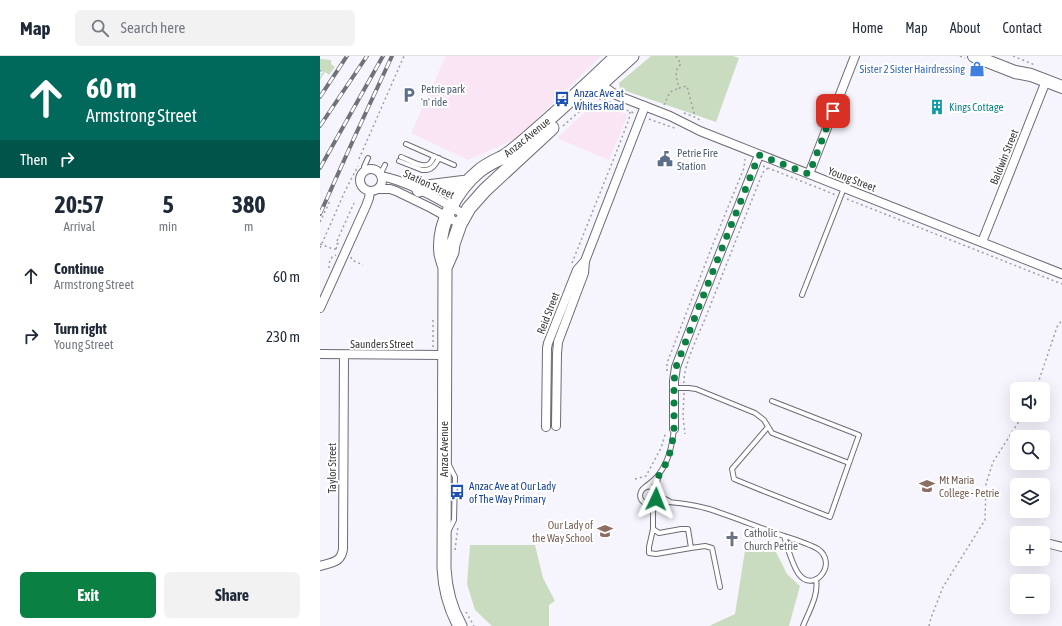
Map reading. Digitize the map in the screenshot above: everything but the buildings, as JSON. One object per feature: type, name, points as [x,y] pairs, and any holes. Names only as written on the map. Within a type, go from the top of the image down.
[{"type":"highway","name":"Anzac Avenue","points":[[445,268],[452,252],[453,244],[462,219],[474,202],[598,80],[617,56]]},
{"type":"highway","name":"Anzac Avenue","points":[[460,626],[451,606],[445,584],[445,268],[441,253],[442,234],[449,211],[460,191],[467,182],[480,170],[511,152],[598,80],[632,56]]},
{"type":"highway","points":[[419,190],[427,187],[467,182]]},
{"type":"main road","points":[[974,56],[1062,87]]},
{"type":"main road","points":[[996,56],[1020,66],[1031,75]]},
{"type":"street","points":[[809,174],[855,56]]},
{"type":"street","name":"Young Street","points":[[598,80],[616,95],[675,118],[700,131],[1062,274]]},
{"type":"street","name":"Baldwin Street","points":[[982,242],[1046,81]]},
{"type":"street","name":"Reid Street","points":[[556,426],[558,342],[584,273],[585,261],[645,106]]},
{"type":"street","points":[[674,429],[674,388],[676,367],[759,155]]},
{"type":"street","points":[[320,308],[369,198],[374,190],[382,183],[381,175],[375,170],[366,171],[361,176],[360,183],[364,188],[374,190]]},
{"type":"street","name":"Station Street","points":[[381,175],[440,200],[449,211],[462,219]]},
{"type":"street","name":"Station Street","points":[[374,190],[390,189],[431,208],[449,211]]},
{"type":"street","name":"Reid Street","points":[[546,426],[548,343],[577,270],[585,261]]},
{"type":"street","name":"Saunders Street","points":[[320,354],[444,355]]},
{"type":"street","name":"Taylor Street","points":[[320,566],[340,559],[343,548],[344,355]]},
{"type":"street","points":[[1050,544],[1062,547]]},
{"type":"lane","points":[[406,144],[454,165]]},
{"type":"lane","points":[[434,156],[428,165],[423,166],[400,159],[425,171],[433,168],[439,158]]},
{"type":"lane","points":[[366,171],[364,167],[368,158]]},
{"type":"lane","points":[[381,175],[385,165]]},
{"type":"lane","points":[[802,295],[844,188]]},
{"type":"lane","points":[[674,388],[696,389],[755,413],[764,420],[772,433],[850,463]]},
{"type":"lane","points":[[768,427],[732,469],[734,479],[830,517],[859,435],[772,400]]},
{"type":"lane","points":[[655,489],[659,475],[668,460],[674,429]]},
{"type":"lane","points":[[653,514],[640,496],[641,491],[659,475]]},
{"type":"lane","points":[[645,487],[650,486],[655,489],[658,495],[671,502]]},
{"type":"lane","points":[[658,495],[654,502],[653,529],[649,553],[656,554],[705,546],[712,548],[720,587]]},
{"type":"lane","points":[[646,503],[671,502],[708,509],[784,536],[812,546],[821,552],[824,557],[826,562],[824,572],[816,579],[811,581],[802,578],[794,565],[784,536]]},
{"type":"lane","points":[[653,529],[659,533],[688,529],[691,548]]},
{"type":"lane","points":[[803,626],[816,593],[816,579]]},
{"type":"path","points":[[359,159],[404,56]]},
{"type":"path","points":[[676,56],[681,64],[675,72],[679,88]]},
{"type":"path","points":[[320,70],[322,72],[320,74]]},
{"type":"path","points":[[663,105],[670,92],[686,86],[695,118]]},
{"type":"path","points":[[564,126],[593,99]]},
{"type":"path","points":[[320,248],[345,191],[358,166]]},
{"type":"path","points":[[685,434],[683,416],[684,377],[692,351],[761,177],[764,171],[768,168]]},
{"type":"path","points":[[320,222],[330,201]]},
{"type":"path","points":[[336,249],[338,244],[336,244],[354,203]]},
{"type":"path","points":[[354,261],[363,265]]},
{"type":"path","points":[[1038,382],[1057,327],[1062,320]]},
{"type":"path","points":[[929,626],[944,588],[985,520],[986,484],[993,462],[1019,422]]},
{"type":"path","points":[[455,554],[458,526]]},
{"type":"path","points":[[464,608],[474,626]]},
{"type":"shaded area","points":[[446,56],[601,56],[517,138],[468,160],[411,133]]},
{"type":"shaded area","points":[[596,102],[628,115],[609,160],[557,138]]},
{"type":"green space","points":[[651,56],[733,56],[739,58],[716,122],[620,89],[619,83]]},
{"type":"green space","points":[[320,59],[331,60],[331,64],[335,67],[329,75],[325,72],[320,80],[323,72],[320,69]]},
{"type":"green space","points":[[746,544],[776,552],[787,574],[800,586],[789,626],[709,626],[735,614]]},
{"type":"green space","points":[[470,545],[535,545],[543,578],[555,601],[549,605],[549,626],[492,626],[475,610],[467,584]]},
{"type":"railway","points":[[320,97],[347,56]]},
{"type":"railway","points":[[320,126],[367,56]]},
{"type":"railway","points":[[320,168],[383,56]]},
{"type":"railway","points":[[320,214],[392,56]]},
{"type":"place","name":"Sister 2 Sister Hairdressing","points":[[977,69]]},
{"type":"place","name":"Petrie park 'n' ride","points":[[409,95]]},
{"type":"place","name":"Anzac Ave at Whites Road","points":[[562,99]]},
{"type":"place","name":"Kings Cottage","points":[[937,107]]},
{"type":"place","name":"Petrie Fire Station","points":[[665,159]]},
{"type":"place","name":"Mt Maria College - Petrie","points":[[927,486]]},
{"type":"place","name":"Anzac Ave at Our Lady of The Way Primary","points":[[457,492]]},
{"type":"place","name":"Our Lady of the Way School","points":[[605,531]]},
{"type":"place","name":"Catholic Church Petrie","points":[[732,539]]},
{"type":"route","points":[[656,499],[658,495],[655,489],[659,475],[668,460],[672,444],[674,429],[674,381],[676,367],[759,155],[809,174],[833,111]]}]
